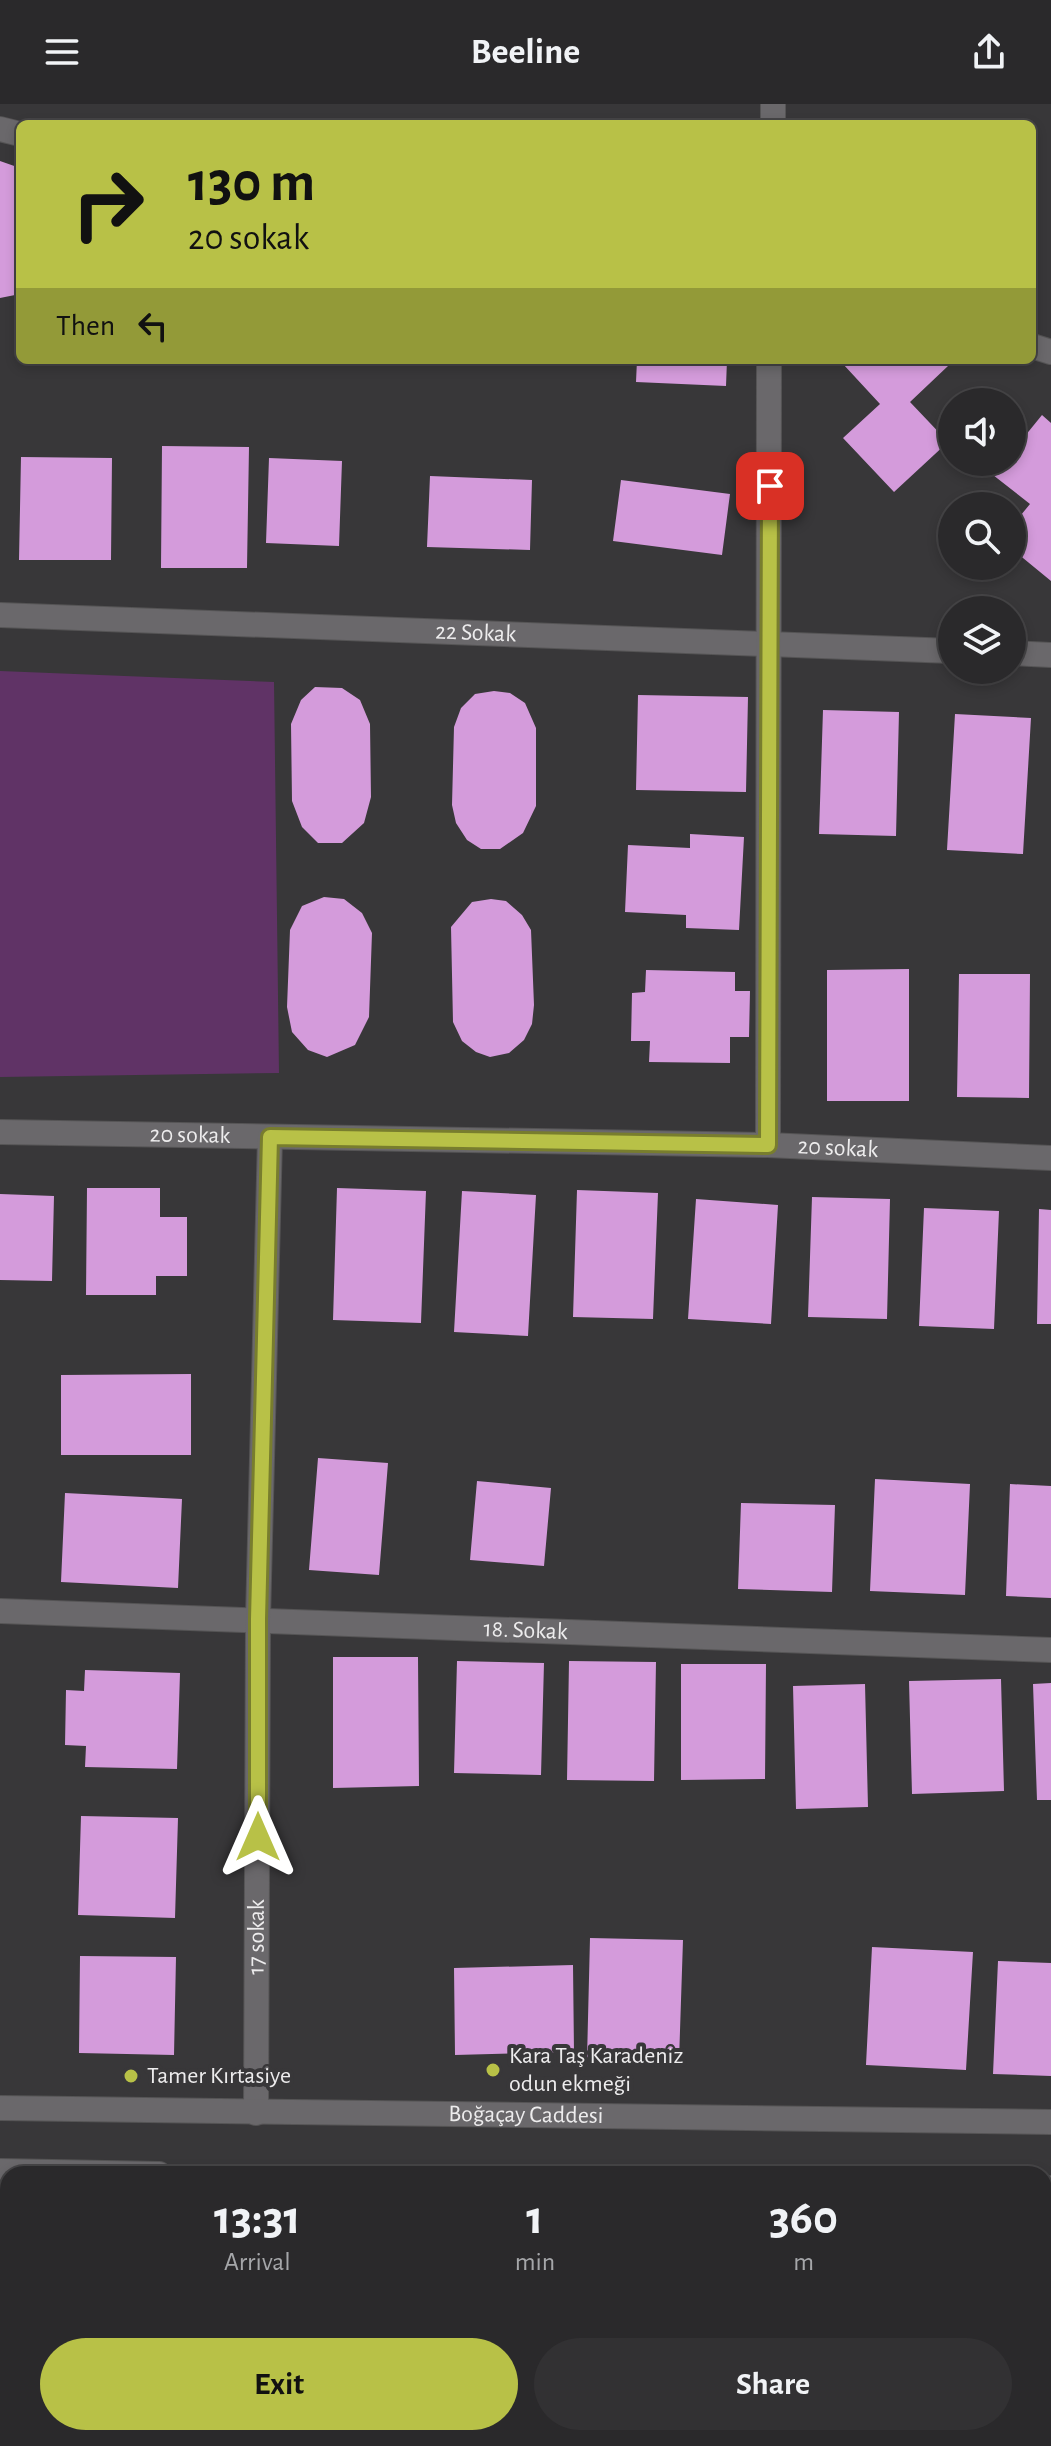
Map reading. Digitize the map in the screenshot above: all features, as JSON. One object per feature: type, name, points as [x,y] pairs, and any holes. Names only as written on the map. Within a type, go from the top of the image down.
[{"type":"street","points":[[768,1145],[769,364]]},
{"type":"street","name":"22 Sokak","points":[[0,615],[938,650]]},
{"type":"street","points":[[1026,654],[1051,655]]},
{"type":"street","name":"20 sokak","points":[[0,1132],[768,1145],[1051,1158]]},
{"type":"street","name":"17 sokak","points":[[256,2113],[258,1619],[270,1137]]},
{"type":"street","name":"18. Sokak","points":[[0,1611],[1051,1650]]},
{"type":"street","name":"Boğaçay Caddesi","points":[[0,2108],[1051,2122]]},
{"type":"shaded area","points":[[0,671],[274,682],[279,1073],[0,1077]]},
{"type":"building","points":[[0,161],[16,167],[16,295],[0,298]]},
{"type":"building","points":[[637,364],[727,364],[726,386],[636,382]]},
{"type":"building","points":[[843,364],[948,366],[910,402],[938,431],[938,451],[894,492],[843,438],[880,404]]},
{"type":"building","points":[[1042,415],[1051,423],[1051,581],[1026,560],[1026,509],[1030,504],[1026,501],[1026,492],[1015,492],[994,476],[1026,476],[1026,435]]},
{"type":"building","points":[[162,446],[249,447],[247,568],[161,568]]},
{"type":"building","points":[[21,457],[112,458],[111,560],[19,560]]},
{"type":"building","points":[[269,458],[342,461],[339,546],[266,543]]},
{"type":"building","points":[[430,476],[532,480],[530,550],[427,547]]},
{"type":"building","points":[[621,480],[730,494],[722,555],[613,541]]},
{"type":"building","points":[[315,687],[342,688],[360,700],[370,724],[371,797],[364,823],[342,843],[318,843],[302,827],[292,801],[291,724],[301,700]]},
{"type":"building","points":[[494,691],[510,693],[525,703],[536,728],[536,806],[523,833],[500,849],[481,849],[467,840],[456,823],[452,805],[454,727],[461,708],[475,694]]},
{"type":"building","points":[[638,695],[748,697],[746,792],[636,790]]},
{"type":"building","points":[[823,710],[899,712],[896,836],[819,834]]},
{"type":"building","points":[[955,714],[1031,718],[1023,854],[947,850]]},
{"type":"building","points":[[690,834],[744,837],[739,930],[686,928],[686,915],[625,912],[628,845],[690,848]]},
{"type":"building","points":[[324,897],[344,899],[362,913],[372,933],[369,1017],[355,1045],[327,1057],[308,1050],[292,1032],[287,1007],[290,930],[302,906]]},
{"type":"building","points":[[491,899],[506,901],[522,915],[531,930],[534,1005],[532,1024],[524,1040],[509,1053],[490,1057],[476,1052],[462,1041],[453,1022],[451,927],[472,902]]},
{"type":"building","points":[[909,969],[909,1101],[827,1101],[827,970]]},
{"type":"building","points":[[646,970],[735,972],[735,991],[750,991],[749,1037],[730,1037],[730,1063],[649,1062],[650,1041],[631,1041],[632,993],[645,992]]},
{"type":"building","points":[[959,974],[1030,974],[1029,1098],[957,1097]]},
{"type":"building","points":[[87,1188],[160,1188],[160,1217],[187,1217],[187,1276],[156,1276],[156,1295],[86,1295]]},
{"type":"building","points":[[337,1188],[426,1191],[421,1323],[333,1320]]},
{"type":"building","points":[[577,1190],[658,1193],[653,1319],[573,1317]]},
{"type":"building","points":[[462,1191],[536,1195],[528,1336],[454,1332]]},
{"type":"building","points":[[0,1194],[54,1196],[52,1281],[0,1280]]},
{"type":"building","points":[[812,1197],[890,1199],[887,1319],[808,1317]]},
{"type":"building","points":[[696,1199],[778,1205],[771,1324],[688,1319]]},
{"type":"building","points":[[924,1208],[999,1211],[994,1329],[919,1326]]},
{"type":"building","points":[[1039,1209],[1051,1210],[1051,1324],[1037,1324]]},
{"type":"building","points":[[191,1374],[191,1455],[61,1455],[61,1375]]},
{"type":"building","points":[[318,1458],[388,1463],[379,1575],[309,1570]]},
{"type":"building","points":[[875,1479],[970,1484],[965,1595],[870,1591]]},
{"type":"building","points":[[477,1481],[551,1488],[544,1566],[470,1560]]},
{"type":"building","points":[[1010,1484],[1051,1486],[1051,1598],[1006,1596]]},
{"type":"building","points":[[65,1493],[182,1499],[178,1588],[61,1582]]},
{"type":"building","points":[[741,1503],[835,1505],[832,1592],[738,1589]]},
{"type":"building","points":[[333,1657],[418,1657],[419,1786],[333,1788]]},
{"type":"building","points":[[457,1661],[544,1663],[541,1775],[454,1773]]},
{"type":"building","points":[[569,1661],[656,1662],[654,1781],[567,1780]]},
{"type":"building","points":[[681,1664],[766,1664],[765,1779],[681,1780]]},
{"type":"building","points":[[85,1670],[180,1673],[177,1769],[85,1767],[86,1746],[65,1745],[66,1690],[84,1691]]},
{"type":"building","points":[[1001,1679],[1004,1791],[912,1794],[909,1681]]},
{"type":"building","points":[[1051,1683],[1051,1800],[1037,1800],[1033,1684]]},
{"type":"building","points":[[865,1684],[868,1807],[796,1809],[793,1686]]},
{"type":"building","points":[[81,1816],[178,1818],[175,1918],[78,1915]]},
{"type":"building","points":[[590,1938],[683,1940],[679,2061],[587,2059]]},
{"type":"building","points":[[872,1947],[973,1952],[966,2070],[866,2065]]},
{"type":"building","points":[[80,1956],[176,1957],[174,2055],[79,2053]]},
{"type":"building","points":[[998,1961],[1051,1963],[1051,2076],[993,2074]]},
{"type":"building","points":[[573,1965],[574,2052],[455,2055],[454,1968]]},
{"type":"place","name":"Kara Taş Karadeniz odun ekmeği","points":[[493,2070]]},
{"type":"place","name":"Tamer Kırtasiye","points":[[131,2076]]},
{"type":"route","points":[[258,1837],[258,1619],[270,1137],[768,1145],[770,486]]}]
